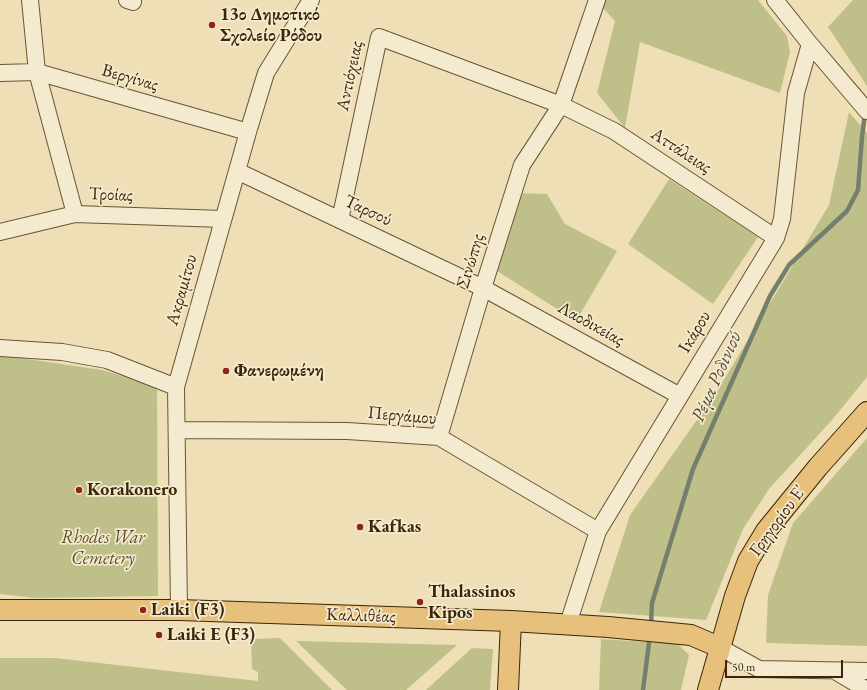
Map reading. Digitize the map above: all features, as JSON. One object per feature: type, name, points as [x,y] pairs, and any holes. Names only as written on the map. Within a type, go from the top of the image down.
[{"type":"main road","name":"Γρηγορίου Ε'","points":[[708,690],[719,647],[735,596],[746,568],[766,531],[818,467],[867,412]]},
{"type":"main road","name":"Καλλιθέας","points":[[0,610],[179,610],[511,630],[568,624],[691,635],[719,647]]},
{"type":"main road","points":[[508,690],[511,630]]},
{"type":"street","points":[[30,0],[37,72],[75,214]]},
{"type":"street","name":"Ακραμίτου","points":[[179,610],[176,387],[266,73],[311,0]]},
{"type":"street","name":"Σινώπης","points":[[439,437],[483,288],[522,165],[561,105],[597,0]]},
{"type":"street","points":[[775,0],[867,111]]},
{"type":"street","name":"Αντιόχειας","points":[[340,220],[379,36],[561,105]]},
{"type":"street","name":"Ικάρου","points":[[568,624],[598,531],[776,238],[782,219],[796,93],[810,44]]},
{"type":"street","name":"Βεργίνας","points":[[0,73],[37,72],[248,132]]},
{"type":"street","name":"Αττάλειας","points":[[561,105],[614,131],[776,238]]},
{"type":"street","name":"Ταρσού","points":[[237,171],[483,288]]},
{"type":"street","name":"Τροίας","points":[[0,232],[75,214],[223,219]]},
{"type":"street","name":"Λαοδικείας","points":[[483,288],[680,396]]},
{"type":"street","points":[[0,348],[62,352],[107,360],[176,387]]},
{"type":"street","name":"Περγάμου","points":[[177,430],[347,431],[439,437],[598,531]]},
{"type":"street","points":[[719,647],[759,669],[867,671]]},
{"type":"street","points":[[834,671],[867,690]]},
{"type":"green space","points":[[605,0],[758,0],[787,36],[790,52],[780,93],[640,42],[625,128],[597,93],[615,21],[602,7]]},
{"type":"green space","points":[[853,0],[867,0],[867,86],[828,27]]},
{"type":"green space","points":[[849,112],[867,133],[867,377],[832,420],[769,489],[743,529],[706,620],[599,612],[630,515],[716,393],[829,205]]},
{"type":"green space","points":[[669,179],[758,237],[713,304],[628,244]]},
{"type":"green space","points":[[519,193],[547,194],[565,224],[617,251],[576,321],[494,269]]},
{"type":"green space","name":"Korakonero","points":[[0,355],[102,370],[157,386],[158,596],[35,598],[0,594]]},
{"type":"green space","points":[[867,438],[867,646],[766,643],[768,595],[793,523]]},
{"type":"green space","points":[[280,638],[332,690],[0,690],[0,658],[55,658],[258,681],[258,672],[252,669],[251,639]]},
{"type":"green space","points":[[601,639],[678,644],[689,655],[681,690],[599,690]]},
{"type":"green space","points":[[296,641],[457,645],[406,690],[347,690]]},
{"type":"green space","points":[[472,648],[493,649],[490,690],[426,690]]},
{"type":"waterway","name":"Ρέμα Ροδινιού","points":[[651,625],[652,603],[693,469],[770,296],[789,265],[847,211],[858,190],[865,113]]},
{"type":"waterway","name":"Ρέμα Ροδινιού","points":[[643,690],[650,635]]},
{"type":"place","name":"13ο Δημοτικό Σχολείο Ρόδου","points":[[212,25]]},
{"type":"place","name":"Φανερωμένη","points":[[226,371]]},
{"type":"place","name":"Korakonero","points":[[79,490]]},
{"type":"place","name":"Kafkas","points":[[360,527]]},
{"type":"place","name":"Thalassinos Kipos","points":[[420,602]]},
{"type":"place","name":"Laiki (F3)","points":[[143,610]]},
{"type":"place","name":"Laiki E (F3)","points":[[159,635]]},
{"type":"park label","name":"Rhodes War Cemetery","points":[[103,548]]}]
